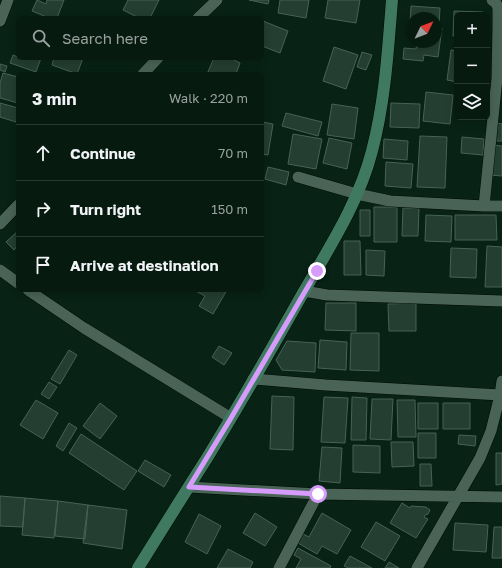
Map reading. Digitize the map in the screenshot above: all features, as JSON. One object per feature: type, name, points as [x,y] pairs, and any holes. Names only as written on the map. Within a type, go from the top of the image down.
[{"type":"street","points":[[0,21],[8,0]]},
{"type":"street","points":[[200,16],[217,0]]},
{"type":"street","points":[[138,568],[254,379],[317,271],[357,194],[372,151],[385,86],[392,0]]},
{"type":"street","points":[[484,206],[499,78],[498,8],[496,3],[492,0]]},
{"type":"street","points":[[145,72],[156,60]]},
{"type":"street","points":[[298,177],[357,194],[390,201],[502,206]]},
{"type":"street","points":[[0,224],[16,207]]},
{"type":"street","points":[[0,270],[16,282]]},
{"type":"street","points":[[304,291],[327,295],[502,301],[502,306]]},
{"type":"street","points":[[31,292],[84,328],[231,418]]},
{"type":"street","points":[[254,379],[326,385],[500,395]]},
{"type":"street","points":[[416,568],[480,458],[491,431],[502,381]]},
{"type":"street","points":[[189,487],[318,494],[502,497]]},
{"type":"street","points":[[279,568],[318,494]]},
{"type":"building","points":[[37,0],[46,4],[47,0],[64,0],[58,16],[44,16],[32,11]]},
{"type":"building","points":[[128,0],[159,0],[151,16],[135,16],[123,10]]},
{"type":"building","points":[[249,0],[269,0],[268,4]]},
{"type":"building","points":[[280,0],[309,0],[306,18],[278,13]]},
{"type":"building","points":[[328,0],[360,0],[356,23],[325,18]]},
{"type":"building","points":[[411,6],[440,8],[440,12],[411,12]]},
{"type":"building","points":[[454,11],[483,12],[454,12],[453,36]]},
{"type":"building","points":[[264,21],[288,31],[280,53],[264,47]]},
{"type":"building","points":[[334,47],[358,55],[346,89],[323,81]]},
{"type":"building","points":[[404,48],[439,48],[438,57],[424,55],[423,61],[403,59]]},
{"type":"building","points":[[451,50],[454,50],[454,81],[447,80]]},
{"type":"building","points":[[362,52],[372,55],[366,70],[357,67]]},
{"type":"building","points":[[13,55],[16,56],[16,60],[40,60],[36,72],[10,63]]},
{"type":"building","points":[[53,60],[82,60],[78,72],[71,72],[52,65]]},
{"type":"building","points":[[213,60],[234,60],[240,63],[237,72],[208,72]]},
{"type":"building","points":[[0,64],[7,66],[5,72],[0,70]]},
{"type":"building","points":[[3,73],[16,76],[16,102],[0,98],[0,83]]},
{"type":"building","points":[[426,92],[453,95],[450,124],[423,121]]},
{"type":"building","points":[[0,103],[16,107],[16,122],[0,117]]},
{"type":"building","points":[[391,103],[420,104],[419,128],[390,127]]},
{"type":"building","points":[[332,104],[358,108],[354,139],[327,135]]},
{"type":"building","points":[[286,113],[322,122],[318,136],[282,126]]},
{"type":"building","points":[[264,122],[273,124],[268,155],[264,154]]},
{"type":"building","points":[[497,123],[502,124],[502,141],[496,141]]},
{"type":"building","points":[[293,134],[322,139],[316,169],[288,164]]},
{"type":"building","points":[[420,136],[447,137],[445,188],[417,187]]},
{"type":"building","points":[[462,137],[484,139],[483,155],[461,153]]},
{"type":"building","points":[[329,138],[352,143],[347,169],[323,163]]},
{"type":"building","points":[[384,139],[408,141],[407,160],[383,158]]},
{"type":"building","points":[[494,145],[502,146],[502,176],[490,175]]},
{"type":"building","points":[[386,162],[413,164],[411,188],[385,186]]},
{"type":"building","points":[[268,167],[289,172],[286,185],[265,179]]},
{"type":"building","points":[[374,207],[397,207],[397,242],[374,242]]},
{"type":"building","points":[[403,208],[419,208],[418,236],[402,236]]},
{"type":"building","points":[[360,210],[370,210],[370,236],[360,236]]},
{"type":"building","points":[[426,215],[452,216],[451,242],[425,241]]},
{"type":"building","points":[[455,215],[496,215],[497,240],[455,240]]},
{"type":"building","points":[[16,233],[16,248],[14,250],[6,242]]},
{"type":"building","points":[[344,241],[360,241],[361,275],[344,275]]},
{"type":"building","points":[[487,246],[502,247],[502,287],[485,287]]},
{"type":"building","points":[[451,248],[477,249],[476,278],[450,277]]},
{"type":"building","points":[[366,250],[385,251],[384,276],[366,275]]},
{"type":"building","points":[[198,292],[226,292],[213,314],[199,306],[205,296]]},
{"type":"building","points":[[326,303],[356,303],[356,331],[325,330]]},
{"type":"building","points":[[416,303],[416,331],[389,331],[388,304]]},
{"type":"building","points":[[351,333],[379,333],[379,371],[350,370]]},
{"type":"building","points":[[320,340],[347,342],[346,370],[318,368]]},
{"type":"building","points":[[287,341],[316,343],[315,372],[282,370],[276,360]]},
{"type":"building","points":[[219,346],[232,353],[224,365],[212,357]]},
{"type":"building","points":[[69,350],[77,355],[60,384],[51,379]]},
{"type":"building","points":[[49,382],[57,387],[49,399],[41,394]]},
{"type":"building","points":[[272,396],[294,397],[293,450],[270,449]]},
{"type":"building","points":[[324,397],[348,398],[345,443],[321,442]]},
{"type":"building","points":[[352,397],[367,398],[366,440],[351,440]]},
{"type":"building","points":[[372,399],[393,399],[391,440],[370,439]]},
{"type":"building","points":[[36,400],[58,413],[43,439],[20,425]]},
{"type":"building","points":[[397,400],[415,400],[416,437],[398,437]]},
{"type":"building","points":[[100,403],[117,416],[100,439],[83,426]]},
{"type":"building","points":[[418,403],[438,403],[438,429],[418,429]]},
{"type":"building","points":[[443,403],[470,403],[470,429],[443,429]]},
{"type":"building","points":[[69,423],[77,428],[63,451],[56,446]]},
{"type":"building","points":[[418,433],[436,433],[436,458],[418,458]]},
{"type":"building","points":[[81,434],[137,471],[124,490],[69,453]]},
{"type":"building","points":[[459,435],[476,436],[475,446],[458,444]]},
{"type":"building","points":[[391,442],[413,442],[414,466],[392,467]]},
{"type":"building","points":[[353,445],[380,446],[380,473],[353,472]]},
{"type":"building","points":[[322,447],[342,448],[340,483],[319,481]]},
{"type":"building","points":[[496,453],[502,453],[502,484],[496,485]]},
{"type":"building","points":[[145,460],[171,475],[164,487],[138,471]]},
{"type":"building","points":[[420,464],[431,464],[432,486],[420,486]]},
{"type":"building","points":[[0,496],[25,498],[23,527],[0,526]]},
{"type":"building","points":[[25,498],[58,501],[54,538],[22,535]]},
{"type":"building","points":[[58,501],[88,505],[85,539],[55,536]]},
{"type":"building","points":[[402,503],[410,508],[411,506],[426,507],[430,510],[424,517],[428,519],[416,538],[390,523]]},
{"type":"building","points":[[88,505],[127,510],[122,549],[83,543]]},
{"type":"building","points":[[255,513],[277,527],[265,546],[243,533]]},
{"type":"building","points":[[322,513],[351,530],[337,554],[322,546],[317,554],[298,543],[303,534],[309,537]]},
{"type":"building","points":[[199,514],[221,526],[207,554],[185,542]]},
{"type":"building","points":[[376,522],[400,536],[385,561],[361,547]]},
{"type":"building","points":[[455,523],[488,525],[486,552],[453,550]]},
{"type":"building","points":[[494,527],[502,527],[502,558],[492,558]]},
{"type":"building","points":[[298,548],[331,566],[330,568],[296,568],[301,559],[294,555]]},
{"type":"building","points":[[228,549],[253,562],[250,568],[217,568]]},
{"type":"building","points":[[350,556],[372,568],[348,568],[344,566]]},
{"type":"building","points":[[389,562],[399,568],[385,568]]},
{"type":"route","points":[[317,271],[189,487],[318,494]]}]
